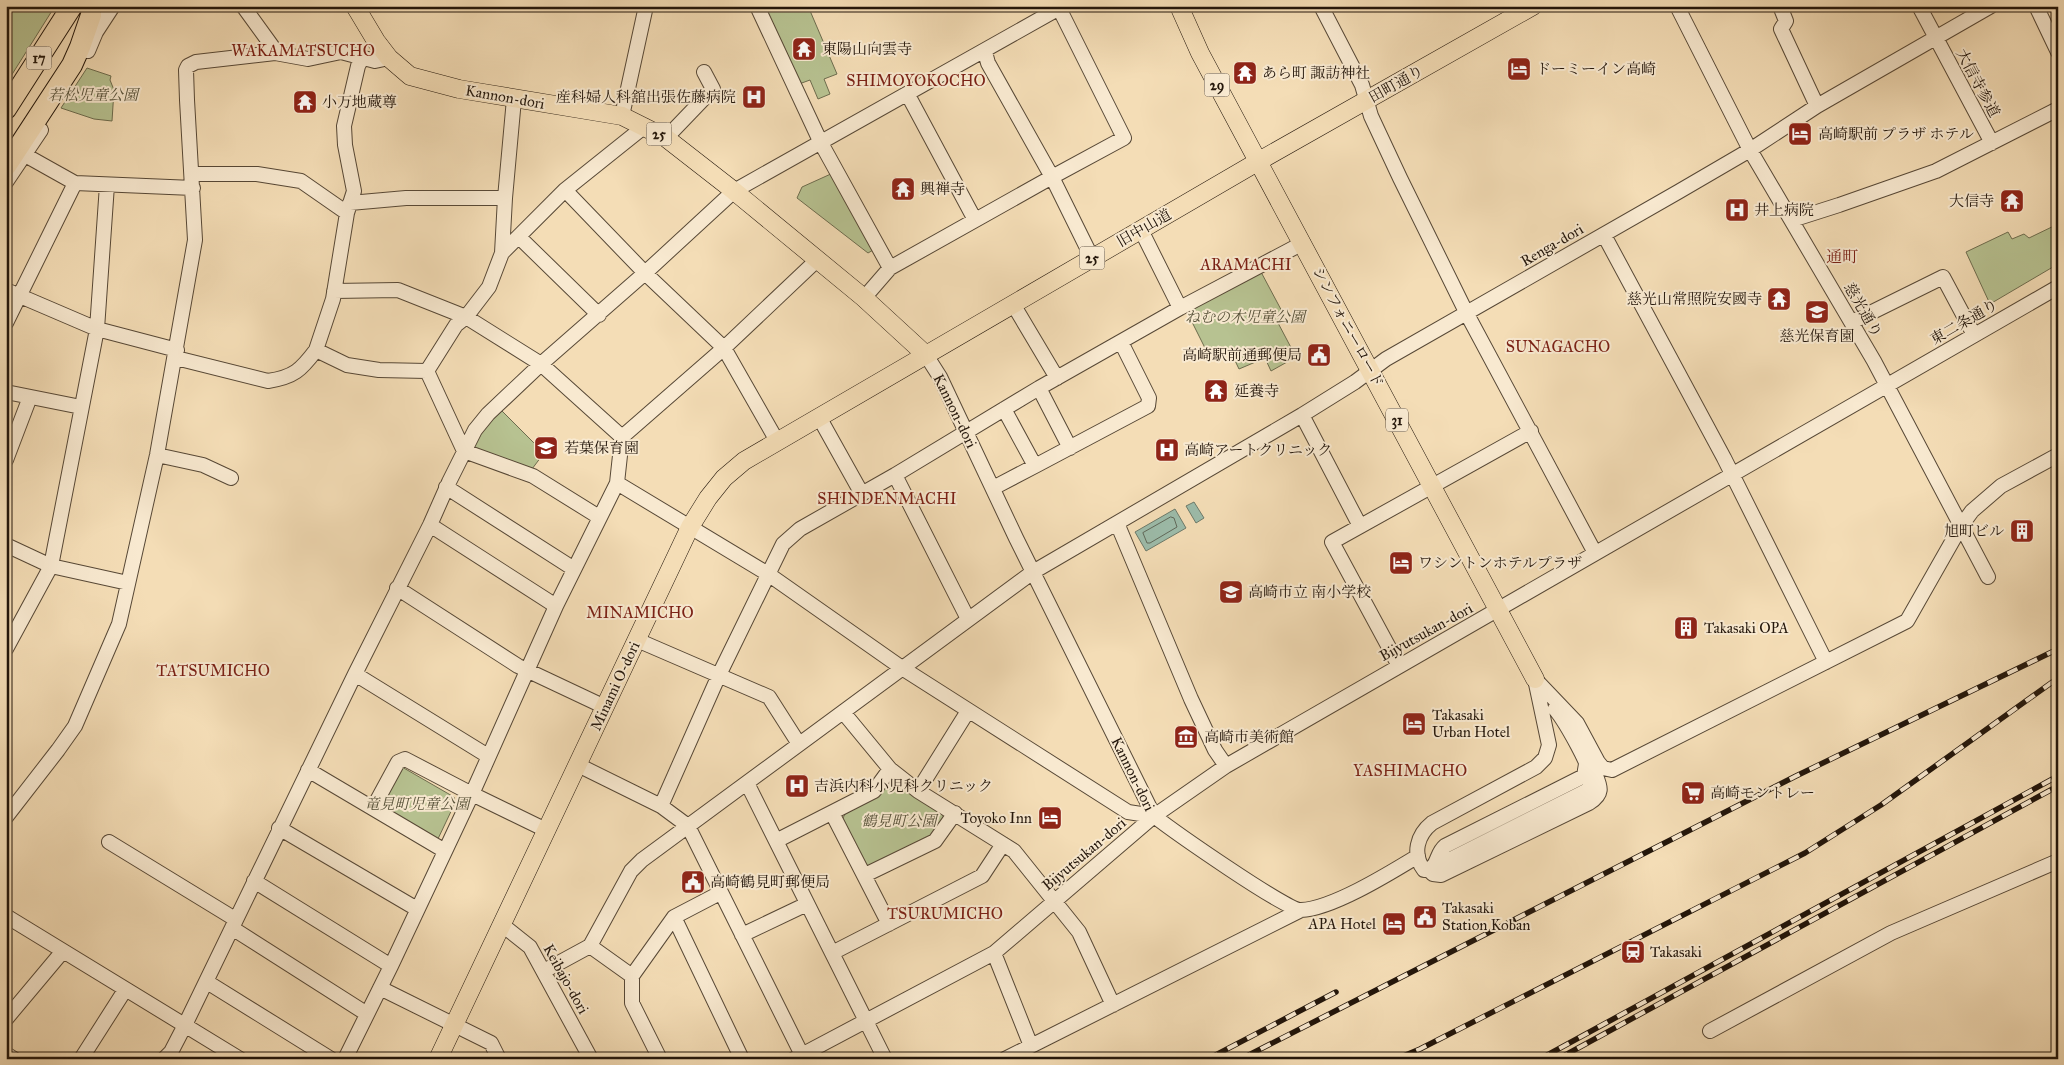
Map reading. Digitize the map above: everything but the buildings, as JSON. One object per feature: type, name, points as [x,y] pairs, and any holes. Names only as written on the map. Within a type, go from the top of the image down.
[{"type":"highway","name":"17","points":[[6,109],[72,6]]},
{"type":"highway","name":"17","points":[[6,143],[94,11]]},
{"type":"highway","points":[[6,166],[72,65],[94,11]]},
{"type":"main road","name":"Kannon-dori","points":[[355,6],[389,58],[410,76],[450,87],[622,116],[646,126],[666,138],[734,191],[864,298],[926,355]]},
{"type":"main road","name":"29","points":[[1179,6],[1200,53],[1259,161]]},
{"type":"main road","name":"田町通り","points":[[1259,161],[1533,6]]},
{"type":"main road","name":"旧中山道","points":[[926,355],[1259,161]]},
{"type":"main road","name":"シンフォニーロード","points":[[1259,161],[1535,679]]},
{"type":"main road","name":"Minami O-dori","points":[[438,1059],[690,527],[708,498],[724,478],[744,462],[926,355]]},
{"type":"street","points":[[6,182],[80,71],[96,32],[113,6]]},
{"type":"street","points":[[243,6],[272,46],[274,53]]},
{"type":"street","points":[[622,116],[646,6]]},
{"type":"street","points":[[757,6],[821,143],[890,268]]},
{"type":"street","points":[[1321,6],[1362,85],[1366,100],[1400,178],[1467,314],[1595,553]]},
{"type":"street","name":"慈光通り","points":[[1677,6],[1750,150],[1852,322],[1988,577]]},
{"type":"street","points":[[1780,6],[1786,21],[1781,29],[1817,106]]},
{"type":"street","name":"大信寺参道","points":[[1919,6],[1992,143]]},
{"type":"street","name":"Renga-dori","points":[[590,946],[631,871],[642,860],[1033,572],[1302,416],[1371,371],[1386,359],[1750,150],[1817,106],[1991,6]]},
{"type":"street","points":[[2036,6],[2058,52]]},
{"type":"street","points":[[164,1059],[171,1052],[185,1025],[397,588],[430,525],[464,451],[475,430],[488,414],[734,191],[985,52],[1060,7],[1124,138],[890,268],[864,298]]},
{"type":"street","points":[[6,817],[75,726],[120,624],[157,455],[195,240],[186,70],[188,66],[193,63],[274,53],[308,59],[341,52],[375,61],[389,58]]},
{"type":"street","points":[[985,52],[988,63],[1052,177],[1092,258]]},
{"type":"street","points":[[6,290],[97,330],[268,381],[284,379],[294,374],[304,366],[316,350],[334,291],[349,208],[354,191],[345,145],[344,126],[358,66],[362,58]]},
{"type":"street","points":[[666,138],[713,89],[704,72]]},
{"type":"street","points":[[908,95],[975,220]]},
{"type":"street","points":[[427,371],[456,325],[466,317],[489,287],[502,253],[514,99]]},
{"type":"street","points":[[1792,220],[1936,171],[2058,109]]},
{"type":"street","points":[[502,253],[565,190],[646,126]]},
{"type":"street","points":[[25,156],[74,183],[107,185],[193,181],[257,174],[301,181],[349,208],[406,198],[505,198]]},
{"type":"street","points":[[6,323],[74,183]]},
{"type":"street","points":[[6,649],[51,566],[97,330],[107,185]]},
{"type":"street","points":[[565,190],[645,273],[724,348],[777,441]]},
{"type":"street","points":[[1141,230],[1180,308]]},
{"type":"street","points":[[1604,234],[1733,476],[1826,662]]},
{"type":"street","points":[[519,237],[599,315]]},
{"type":"street","points":[[661,806],[719,675],[783,544],[800,528],[896,475],[1039,388],[1180,308],[1303,243]]},
{"type":"street","points":[[345,1059],[472,794],[556,606],[617,483],[622,437],[724,348],[817,260]]},
{"type":"street","points":[[1852,322],[1943,276],[1974,335]]},
{"type":"street","name":"東二条通り","points":[[1733,476],[2058,287]]},
{"type":"street","points":[[334,291],[398,290],[466,317],[542,364],[622,437]]},
{"type":"street","points":[[1013,304],[1057,378]]},
{"type":"street","points":[[993,488],[1148,406],[1149,398],[1121,342]]},
{"type":"street","points":[[316,350],[347,366],[378,370],[427,371]]},
{"type":"street","name":"Kannon-dori","points":[[926,355],[940,378],[1033,572],[1154,816],[1178,835],[1278,900],[1299,911]]},
{"type":"street","points":[[427,371],[464,451],[533,476],[599,517]]},
{"type":"street","points":[[1039,388],[1070,448]]},
{"type":"street","points":[[6,392],[81,408]]},
{"type":"street","points":[[6,460],[30,397]]},
{"type":"street","points":[[1004,409],[1035,466]]},
{"type":"street","points":[[1302,416],[1360,526]]},
{"type":"street","points":[[819,417],[862,494]]},
{"type":"street","points":[[1399,666],[1332,542],[1530,431]]},
{"type":"street","points":[[157,455],[204,465],[231,478]]},
{"type":"street","points":[[1535,679],[1578,723],[1603,768],[1612,770],[1907,621],[1972,511],[2001,486],[2058,455]]},
{"type":"street","points":[[896,475],[968,619]]},
{"type":"street","name":"Bijyutsukan-dori","points":[[801,1057],[994,952],[1154,816],[1226,766],[1595,553],[1733,476]]},
{"type":"street","points":[[617,483],[768,574],[902,668],[1130,814],[1154,816]]},
{"type":"street","points":[[446,487],[574,569]]},
{"type":"street","points":[[1117,523],[1191,699],[1215,750],[1226,766]]},
{"type":"street","points":[[430,525],[556,606]]},
{"type":"street","points":[[6,545],[51,566],[128,583]]},
{"type":"street","points":[[397,588],[518,666],[605,707]]},
{"type":"street","points":[[637,640],[769,697],[799,744]]},
{"type":"street","points":[[355,674],[488,756]]},
{"type":"street","points":[[1535,679],[1558,713],[1571,732],[1586,764],[1584,776],[1445,846],[1432,868],[1433,874],[1440,875],[1597,798],[1600,791],[1599,784],[1590,762],[1574,731],[1558,713]]},
{"type":"street","points":[[1432,868],[1424,870],[1418,856],[1417,845],[1424,829],[1536,767],[1545,758],[1549,746],[1535,679]]},
{"type":"street","points":[[918,791],[968,711]]},
{"type":"street","points":[[843,712],[890,769],[918,791],[1014,851],[1079,932],[1113,1005]]},
{"type":"street","points":[[372,808],[398,762],[406,759],[546,830]]},
{"type":"street","points":[[578,765],[661,806],[688,826],[801,1057]]},
{"type":"street","points":[[776,841],[874,791],[890,769]]},
{"type":"street","points":[[308,770],[445,851]]},
{"type":"street","points":[[747,783],[885,1059]]},
{"type":"street","points":[[832,813],[889,924]]},
{"type":"street","points":[[864,875],[935,841],[955,813]]},
{"type":"street","points":[[280,828],[417,909]]},
{"type":"street","points":[[110,842],[234,923],[367,1014]]},
{"type":"street","points":[[832,953],[982,876],[1003,844]]},
{"type":"street","points":[[1005,1059],[1299,911],[1320,907],[1335,901],[1418,856]]},
{"type":"street","points":[[1710,1031],[1891,933],[2058,861]]},
{"type":"street","points":[[254,881],[391,966]]},
{"type":"street","points":[[660,1059],[632,1002],[632,976],[674,917],[720,893]]},
{"type":"street","points":[[742,935],[807,904]]},
{"type":"street","points":[[6,916],[240,1059]]},
{"type":"street","points":[[674,917],[742,1059]]},
{"type":"street","name":"Keibajo-dori","points":[[501,924],[530,947],[591,1059]]},
{"type":"street","points":[[544,971],[590,946],[632,976]]},
{"type":"street","points":[[6,1019],[63,951]]},
{"type":"street","points":[[994,952],[1031,1046]]},
{"type":"street","points":[[206,982],[331,1059]]},
{"type":"street","points":[[380,988],[491,1043],[500,1059]]},
{"type":"street","points":[[81,1059],[125,990]]},
{"type":"street","points":[[6,1054],[14,1059]]},
{"type":"green space","points":[[10,6],[55,6],[6,84],[6,12]]},
{"type":"green space","points":[[761,6],[808,6],[837,74],[824,79],[830,94],[818,99],[810,80],[799,84]]},
{"type":"green space","name":"若松児童公園","points":[[87,68],[111,76],[110,80],[114,90],[112,121],[94,119],[61,108]]},
{"type":"green space","points":[[833,173],[875,249],[868,253],[797,198],[802,187]]},
{"type":"green space","points":[[2058,224],[2058,264],[1990,304],[1966,252],[2008,232],[2012,239],[2024,234],[2029,238]]},
{"type":"green space","name":"ねむの木児童公園","points":[[1261,272],[1285,317],[1277,321],[1296,357],[1271,371],[1265,358],[1239,369],[1229,348],[1210,358],[1188,314],[1191,307]]},
{"type":"green space","points":[[502,411],[544,453],[529,473],[472,451],[484,429]]},
{"type":"green space","name":"竜見町児童公園","points":[[402,767],[454,797],[455,803],[436,843],[377,808]]},
{"type":"green space","name":"鶴見町公園","points":[[895,782],[942,812],[944,819],[930,840],[872,868],[866,866],[842,820],[845,814],[877,797],[886,785]]},
{"type":"water","points":[[1194,502],[1204,518],[1196,523],[1186,506]]},
{"type":"water","points":[[1175,509],[1186,528],[1146,551],[1135,532]]},
{"type":"railway","points":[[1241,1059],[1796,776],[2058,649]]},
{"type":"railway","points":[[1396,1059],[1420,1049],[1805,853],[1881,805],[2058,678]]},
{"type":"railway","points":[[1540,1059],[2058,776]]},
{"type":"railway","points":[[1558,1059],[2058,786]]},
{"type":"railway","points":[[1208,1059],[1336,992]]},
{"type":"place","name":"東陽山向雲寺","points":[[804,49]]},
{"type":"place","name":"ドーミーイン高崎","points":[[1519,69]]},
{"type":"place","name":"あら町 諏訪神社","points":[[1245,73]]},
{"type":"place","name":"産科婦人科舘出張佐藤病院","points":[[754,97]]},
{"type":"place","name":"小万地蔵尊","points":[[305,102]]},
{"type":"place","name":"高崎駅前 プラザ ホテル","points":[[1800,134]]},
{"type":"place","name":"興禅寺","points":[[903,189]]},
{"type":"place","name":"大信寺","points":[[2012,201]]},
{"type":"place","name":"井上病院","points":[[1737,210]]},
{"type":"place","name":"慈光山常照院安國寺","points":[[1779,299]]},
{"type":"place","name":"慈光保育園","points":[[1817,312]]},
{"type":"place","name":"高崎駅前通郵便局","points":[[1319,355]]},
{"type":"place","name":"延養寺","points":[[1216,391]]},
{"type":"place","name":"若葉保育園","points":[[546,448]]},
{"type":"place","name":"高崎アートクリニック","points":[[1167,450]]},
{"type":"place","name":"旭町ビル","points":[[2022,531]]},
{"type":"place","name":"ワシントンホテルプラザ","points":[[1401,563]]},
{"type":"place","name":"高崎市立 南小学校","points":[[1231,592]]},
{"type":"place","name":"Takasaki OPA","points":[[1686,628]]},
{"type":"place","name":"Takasaki Urban Hotel","points":[[1414,724]]},
{"type":"place","name":"高崎市美術館","points":[[1186,737]]},
{"type":"place","name":"吉浜内科小児科クリニック","points":[[797,786]]},
{"type":"place","name":"高崎モントレー","points":[[1693,793]]},
{"type":"place","name":"Toyoko Inn","points":[[1050,818]]},
{"type":"place","name":"高崎鶴見町郵便局","points":[[693,882]]},
{"type":"place","name":"Takasaki Station Koban","points":[[1425,917]]},
{"type":"place","name":"APA Hotel","points":[[1394,924]]},
{"type":"place","name":"Takasaki","points":[[1633,952]]},
{"type":"district","name":"WAKAMATSUCHO","points":[[303,50]]},
{"type":"district","name":"SHIMOYOKOCHO","points":[[916,80]]},
{"type":"district","name":"通町","points":[[1842,256]]},
{"type":"district","name":"ARAMACHI","points":[[1246,264]]},
{"type":"district","name":"SUNAGACHO","points":[[1558,346]]},
{"type":"district","name":"SHINDENMACHI","points":[[887,498]]},
{"type":"district","name":"MINAMICHO","points":[[640,612]]},
{"type":"district","name":"TATSUMICHO","points":[[213,670]]},
{"type":"district","name":"YASHIMACHO","points":[[1410,770]]},
{"type":"district","name":"TSURUMICHO","points":[[945,913]]}]
